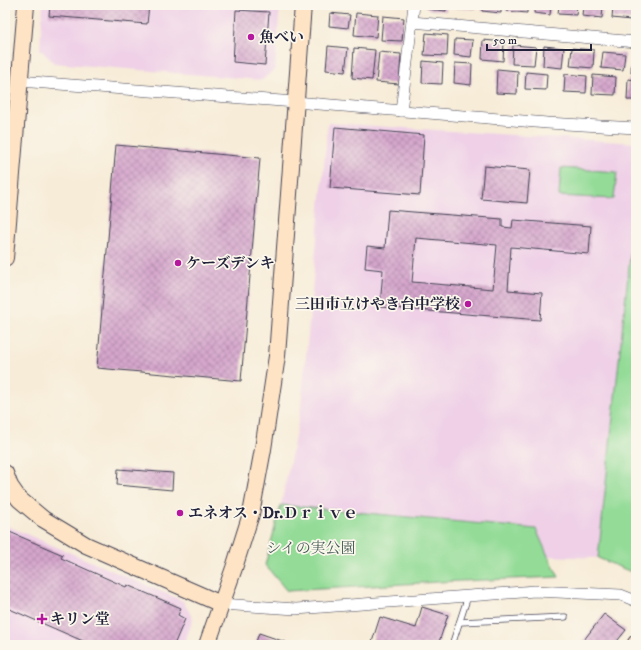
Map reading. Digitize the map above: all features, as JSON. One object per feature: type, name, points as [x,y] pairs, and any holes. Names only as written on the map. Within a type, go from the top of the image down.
[{"type":"street","points":[[5,258],[26,5]]},
{"type":"street","points":[[207,645],[251,514],[267,426],[277,356],[302,5]]},
{"type":"street","points":[[401,111],[414,5]]},
{"type":"street","points":[[412,22],[636,42]]},
{"type":"street","points":[[19,81],[547,123],[636,128]]},
{"type":"street","points":[[5,473],[10,486],[19,499],[43,518],[86,545],[221,604],[296,609],[535,591],[621,595],[636,601]]},
{"type":"lane","points":[[452,645],[468,596]]},
{"type":"lane","points":[[460,622],[565,617]]},
{"type":"shaded area","points":[[43,5],[280,5],[275,69],[262,80],[54,63],[40,49]]},
{"type":"shaded area","name":"三田市立けやき台中学校","points":[[328,123],[636,143],[636,200],[598,558],[548,556],[536,529],[281,505],[301,408]]},
{"type":"shaded area","points":[[5,525],[183,601],[193,619],[184,645],[5,645]]},
{"type":"green space","points":[[561,168],[617,172],[614,199],[559,196]]},
{"type":"green space","points":[[636,200],[636,574],[598,558]]},
{"type":"green space","name":"シイの実公園","points":[[281,505],[536,529],[559,577],[438,582],[287,591],[265,565]]},
{"type":"building","points":[[50,5],[149,5],[147,24],[49,16]]},
{"type":"building","points":[[428,5],[446,5],[446,11],[427,9]]},
{"type":"building","points":[[454,5],[475,5],[475,9],[454,8]]},
{"type":"building","points":[[482,5],[501,5],[501,13],[482,11]]},
{"type":"building","points":[[507,5],[527,5],[527,13],[506,11]]},
{"type":"building","points":[[535,5],[551,5],[550,15],[534,13]]},
{"type":"building","points":[[559,5],[577,5],[576,15],[558,14]]},
{"type":"building","points":[[583,5],[603,5],[602,18],[582,16]]},
{"type":"building","points":[[613,5],[632,5],[631,20],[612,18]]},
{"type":"building","name":"魚べい","points":[[236,10],[269,12],[265,65],[233,62]]},
{"type":"building","points":[[330,13],[350,15],[348,28],[329,26]]},
{"type":"building","points":[[356,13],[378,15],[376,37],[354,35]]},
{"type":"building","points":[[383,16],[404,18],[402,41],[381,40]]},
{"type":"building","points":[[426,33],[448,35],[447,56],[424,55]]},
{"type":"building","points":[[455,39],[473,40],[471,57],[454,55]]},
{"type":"building","points":[[483,40],[504,42],[503,61],[482,59]]},
{"type":"building","points":[[513,45],[536,47],[534,65],[512,64]]},
{"type":"building","points":[[328,46],[348,48],[345,72],[326,70]]},
{"type":"building","points":[[544,46],[564,48],[562,68],[543,66]]},
{"type":"building","points":[[354,48],[375,50],[372,80],[352,78]]},
{"type":"building","points":[[572,48],[594,50],[593,68],[570,66]]},
{"type":"building","points":[[379,52],[401,54],[399,84],[376,82]]},
{"type":"building","points":[[603,52],[625,54],[623,70],[601,68]]},
{"type":"building","points":[[632,54],[636,54],[636,74],[631,73]]},
{"type":"building","points":[[423,61],[443,63],[442,84],[422,83]]},
{"type":"building","points":[[455,63],[472,64],[471,85],[454,83]]},
{"type":"building","points":[[497,69],[518,71],[517,94],[496,93]]},
{"type":"building","points":[[526,72],[547,74],[546,90],[525,89]]},
{"type":"building","points":[[565,74],[587,76],[586,93],[564,92]]},
{"type":"building","points":[[593,75],[616,77],[615,95],[592,94]]},
{"type":"building","points":[[628,79],[636,80],[636,100],[627,100]]},
{"type":"building","points":[[335,127],[424,135],[420,195],[330,188]]},
{"type":"building","name":"ケーズデンキ","points":[[116,145],[260,158],[241,381],[97,368]]},
{"type":"building","points":[[484,166],[530,170],[527,203],[481,199]]},
{"type":"building","points":[[388,210],[502,219],[502,227],[512,228],[513,220],[591,226],[589,254],[511,247],[508,290],[542,293],[540,320],[380,307],[383,270],[365,268],[367,246],[385,248]],"holes":[[[416,238],[497,245],[493,289],[412,282]]]},
{"type":"building","points":[[118,469],[173,473],[172,490],[117,485]]},
{"type":"building","points":[[5,530],[63,555],[61,558],[126,587],[127,585],[181,608],[178,615],[185,619],[174,645],[92,645],[5,607]]},
{"type":"building","points":[[422,607],[448,615],[438,645],[371,645],[380,617],[416,628]]},
{"type":"building","points":[[604,614],[626,630],[614,645],[580,645]]},
{"type":"building","points":[[259,633],[294,645],[255,645]]},
{"type":"place","name":"魚べい","points":[[251,37]]},
{"type":"place","name":"ケーズデンキ","points":[[178,263]]},
{"type":"place","name":"三田市立けやき台中学校","points":[[468,304]]},
{"type":"place","name":"エネオス・Dr.Ｄｒｉｖｅ","points":[[180,513]]},
{"type":"place","name":"キリン堂","points":[[42,619]]}]
